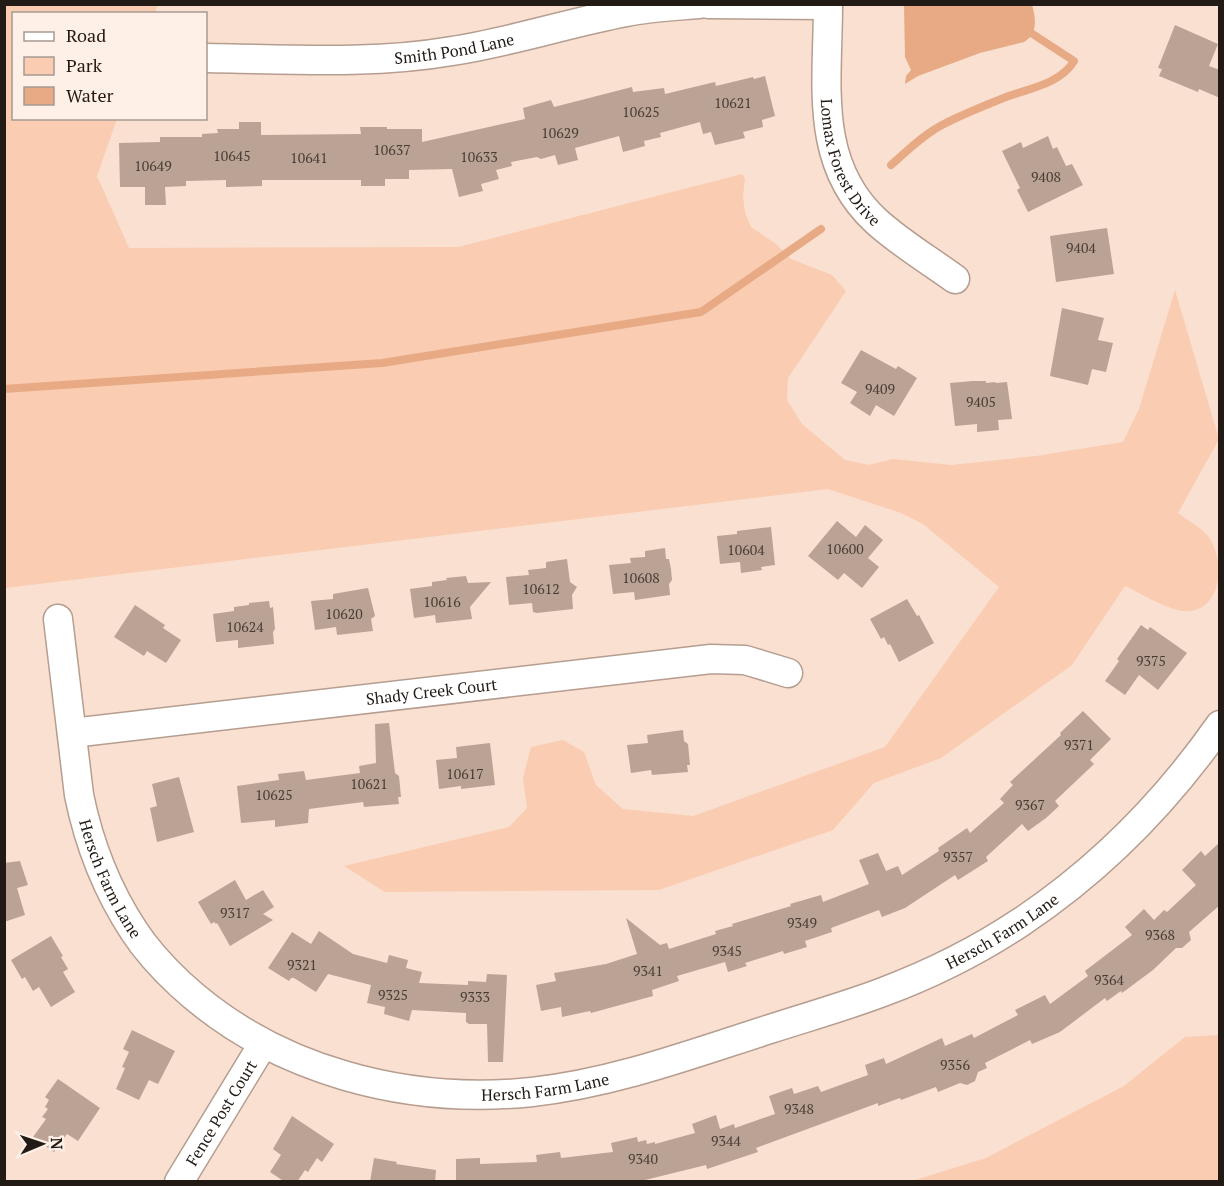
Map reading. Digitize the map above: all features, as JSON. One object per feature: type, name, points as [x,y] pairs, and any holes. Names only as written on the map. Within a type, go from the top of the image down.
[{"type":"street","name":"Smith Pond Lane","points":[[207,58],[356,59],[421,55],[492,44],[627,12],[660,6],[699,4]]},
{"type":"street","points":[[708,4],[828,5]]},
{"type":"street","name":"Lomax Forest Drive","points":[[828,5],[828,130],[840,171],[858,202],[876,222],[955,279]]},
{"type":"street","name":"Hersch Farm Lane","points":[[58,619],[85,823],[112,894],[136,934],[166,970],[200,1002],[263,1044],[307,1064],[358,1080],[410,1090],[464,1094],[529,1092],[583,1085],[636,1072],[884,992],[946,964],[1018,924],[1059,895],[1106,856],[1141,822],[1217,735]]},
{"type":"street","name":"Shady Creek Court","points":[[72,733],[711,659],[745,660],[788,673]]},
{"type":"street","name":"Fence Post Court","points":[[179,1182],[263,1044]]},
{"type":"green space","points":[[4,5],[158,5],[155,12],[12,12],[12,120],[117,120],[97,176],[129,248],[458,247],[742,174],[745,179],[743,196],[745,213],[751,227],[776,244],[791,259],[832,275],[846,291],[788,378],[787,400],[802,424],[845,460],[869,465],[893,459],[951,465],[1036,456],[1123,442],[1139,409],[1175,290],[1219,439],[1178,513],[1208,536],[1217,556],[1218,580],[1209,601],[1201,607],[1182,611],[1166,606],[1125,586],[1072,665],[941,758],[874,783],[833,830],[659,890],[385,892],[344,866],[509,827],[527,808],[523,778],[531,747],[563,740],[584,752],[596,785],[623,809],[693,816],[885,747],[999,587],[923,524],[901,513],[828,489],[5,588]]},
{"type":"green space","points":[[1219,1035],[1219,1181],[912,1181],[986,1158],[1124,1086],[1185,1037]]},
{"type":"water","points":[[904,5],[1032,5],[1035,25],[1032,35],[1024,42],[980,53],[918,76],[905,84],[906,76],[911,70],[905,57]]},
{"type":"building","points":[[1175,25],[1218,44],[1209,66],[1220,70],[1220,98],[1199,89],[1198,92],[1159,76],[1162,69],[1158,68]]},
{"type":"building","points":[[765,76],[775,116],[762,120],[763,127],[743,132],[745,138],[715,145],[711,132],[703,134],[700,122],[660,133],[661,137],[644,141],[645,146],[623,152],[619,136],[575,148],[578,160],[558,165],[555,155],[511,162],[512,166],[496,170],[499,179],[481,184],[483,191],[459,197],[452,169],[409,170],[409,179],[385,179],[385,186],[361,186],[361,180],[262,180],[262,186],[226,187],[226,180],[186,181],[186,186],[165,187],[166,205],[145,205],[145,187],[120,187],[119,143],[160,142],[160,137],[202,137],[202,134],[218,133],[217,129],[239,129],[239,122],[261,122],[261,135],[361,134],[360,127],[422,129],[422,142],[525,119],[523,108],[551,100],[554,107],[632,87],[633,92],[664,88],[665,94],[715,82],[716,86]]},
{"type":"building","points":[[1048,136],[1053,149],[1057,147],[1066,166],[1072,164],[1083,185],[1028,212],[1017,190],[1020,188],[1002,151],[1021,142],[1023,148]]},
{"type":"building","points":[[1107,228],[1114,274],[1056,282],[1050,236]]},
{"type":"building","points":[[1062,308],[1104,318],[1098,340],[1113,343],[1106,372],[1092,369],[1088,385],[1050,376]]},
{"type":"building","points":[[861,350],[896,369],[898,366],[917,378],[894,416],[876,405],[870,416],[850,403],[857,392],[841,383]]},
{"type":"building","points":[[1007,382],[1012,419],[998,420],[999,430],[977,432],[977,424],[955,426],[950,383]]},
{"type":"building","points":[[837,521],[856,537],[865,525],[883,540],[868,558],[879,567],[862,588],[844,573],[838,580],[808,556]]},
{"type":"building","points":[[771,527],[775,565],[761,567],[762,570],[741,573],[740,562],[720,564],[717,536]]},
{"type":"building","points":[[665,548],[666,559],[669,559],[671,569],[670,595],[635,600],[634,592],[613,594],[609,565],[631,563],[630,558],[645,557],[645,551]]},
{"type":"building","points":[[567,559],[570,582],[577,587],[572,595],[573,609],[537,613],[533,612],[532,603],[509,605],[506,577],[529,575],[528,570],[546,568],[546,562]]},
{"type":"building","points":[[466,576],[468,583],[491,582],[470,607],[472,619],[436,623],[435,615],[414,618],[410,589],[432,586],[432,582],[447,580],[446,578]]},
{"type":"building","points":[[368,588],[375,616],[371,619],[373,631],[337,635],[336,627],[315,630],[311,601],[333,599],[333,594]]},
{"type":"building","points":[[907,599],[917,616],[919,615],[934,643],[899,662],[890,644],[888,645],[884,637],[881,639],[870,619]]},
{"type":"building","points":[[269,601],[270,608],[273,607],[274,644],[238,648],[238,640],[216,642],[213,614],[234,611],[234,607],[249,605],[249,603]]},
{"type":"building","points":[[135,605],[165,625],[163,628],[181,640],[166,663],[147,651],[144,656],[114,637]]},
{"type":"building","points":[[1141,625],[1148,630],[1150,627],[1187,653],[1158,690],[1139,675],[1125,695],[1105,681],[1119,661],[1117,659]]},
{"type":"building","points":[[1083,711],[1111,739],[1090,760],[1094,764],[1055,801],[1059,806],[1046,818],[1028,831],[1022,824],[986,857],[988,861],[958,880],[955,875],[905,908],[882,917],[879,910],[831,928],[832,932],[805,941],[807,947],[784,954],[783,951],[745,963],[747,966],[728,972],[725,962],[677,976],[679,981],[652,990],[653,996],[591,1013],[590,1011],[562,1017],[561,1007],[541,1011],[536,985],[556,981],[554,973],[606,964],[637,954],[626,918],[660,945],[667,943],[669,949],[716,934],[715,931],[733,926],[732,924],[791,906],[790,904],[821,895],[823,902],[869,884],[859,860],[878,853],[886,871],[898,866],[902,875],[939,851],[938,848],[967,828],[970,833],[1004,803],[1000,799],[1013,785],[1010,782],[1061,735],[1060,733]]},
{"type":"building","points":[[389,723],[395,773],[399,776],[401,797],[398,797],[399,804],[364,807],[363,802],[309,809],[308,823],[275,827],[275,820],[241,823],[237,786],[279,780],[278,774],[304,771],[306,780],[360,773],[359,766],[376,763],[375,724]]},
{"type":"building","points":[[683,730],[684,741],[688,744],[690,765],[687,765],[688,772],[652,775],[651,770],[631,773],[627,745],[648,743],[647,735]]},
{"type":"building","points":[[490,743],[495,785],[439,789],[436,760],[457,758],[456,747]]},
{"type":"building","points":[[179,777],[194,832],[157,842],[150,808],[157,806],[152,784]]},
{"type":"building","points":[[1220,842],[1220,905],[1189,932],[1191,940],[1182,948],[1176,948],[1153,970],[1122,993],[1121,991],[1107,1001],[1105,998],[1060,1032],[1032,1044],[1030,1040],[985,1063],[987,1068],[978,1072],[975,1081],[967,1085],[960,1083],[938,1092],[936,1087],[901,1100],[900,1098],[878,1106],[878,1103],[756,1148],[758,1152],[707,1169],[706,1165],[637,1182],[456,1182],[456,1159],[480,1158],[480,1164],[537,1162],[536,1155],[560,1152],[561,1158],[613,1152],[611,1143],[637,1137],[638,1142],[646,1140],[647,1144],[655,1142],[655,1144],[695,1133],[692,1124],[716,1115],[720,1129],[734,1124],[735,1128],[775,1114],[769,1096],[792,1088],[794,1094],[818,1086],[821,1092],[868,1075],[865,1065],[884,1058],[886,1064],[942,1038],[945,1046],[972,1034],[974,1038],[1018,1015],[1015,1010],[1045,995],[1050,1004],[1088,976],[1085,971],[1132,935],[1125,927],[1144,909],[1154,920],[1164,910],[1167,912],[1196,885],[1182,870],[1201,851],[1205,856]]},
{"type":"building","points":[[20,861],[28,885],[17,888],[25,915],[4,922],[4,863]]},
{"type":"building","points":[[235,880],[246,900],[263,890],[274,907],[263,914],[273,920],[230,946],[217,923],[211,924],[198,902]]},
{"type":"building","points":[[319,931],[353,954],[387,963],[389,955],[408,960],[406,968],[422,972],[419,983],[468,985],[468,981],[486,982],[487,974],[507,975],[503,1062],[488,1062],[487,1024],[469,1024],[466,1022],[466,1013],[412,1010],[409,1021],[384,1014],[385,1007],[367,1003],[371,985],[328,974],[316,992],[294,978],[289,981],[268,968],[292,932],[311,944]]},
{"type":"building","points":[[51,936],[68,969],[63,972],[75,992],[51,1007],[39,987],[33,991],[25,977],[22,979],[11,960]]},
{"type":"building","points":[[132,1030],[175,1051],[158,1084],[149,1080],[139,1100],[116,1089],[129,1052],[123,1049]]},
{"type":"building","points":[[58,1079],[100,1108],[78,1141],[67,1134],[54,1152],[33,1137],[46,1119],[42,1117],[48,1109],[45,1107],[49,1100],[45,1097]]},
{"type":"building","points":[[292,1116],[334,1144],[322,1162],[317,1158],[308,1172],[305,1170],[297,1182],[285,1182],[270,1172],[281,1155],[273,1149]]},
{"type":"building","points":[[374,1158],[436,1170],[435,1182],[370,1182]]},
{"type":"waterway","points":[[891,165],[922,138],[942,125],[1010,95],[1051,81],[1068,69],[1074,61],[1025,29]]},
{"type":"waterway","points":[[4,389],[382,363],[701,312],[821,229]]}]
